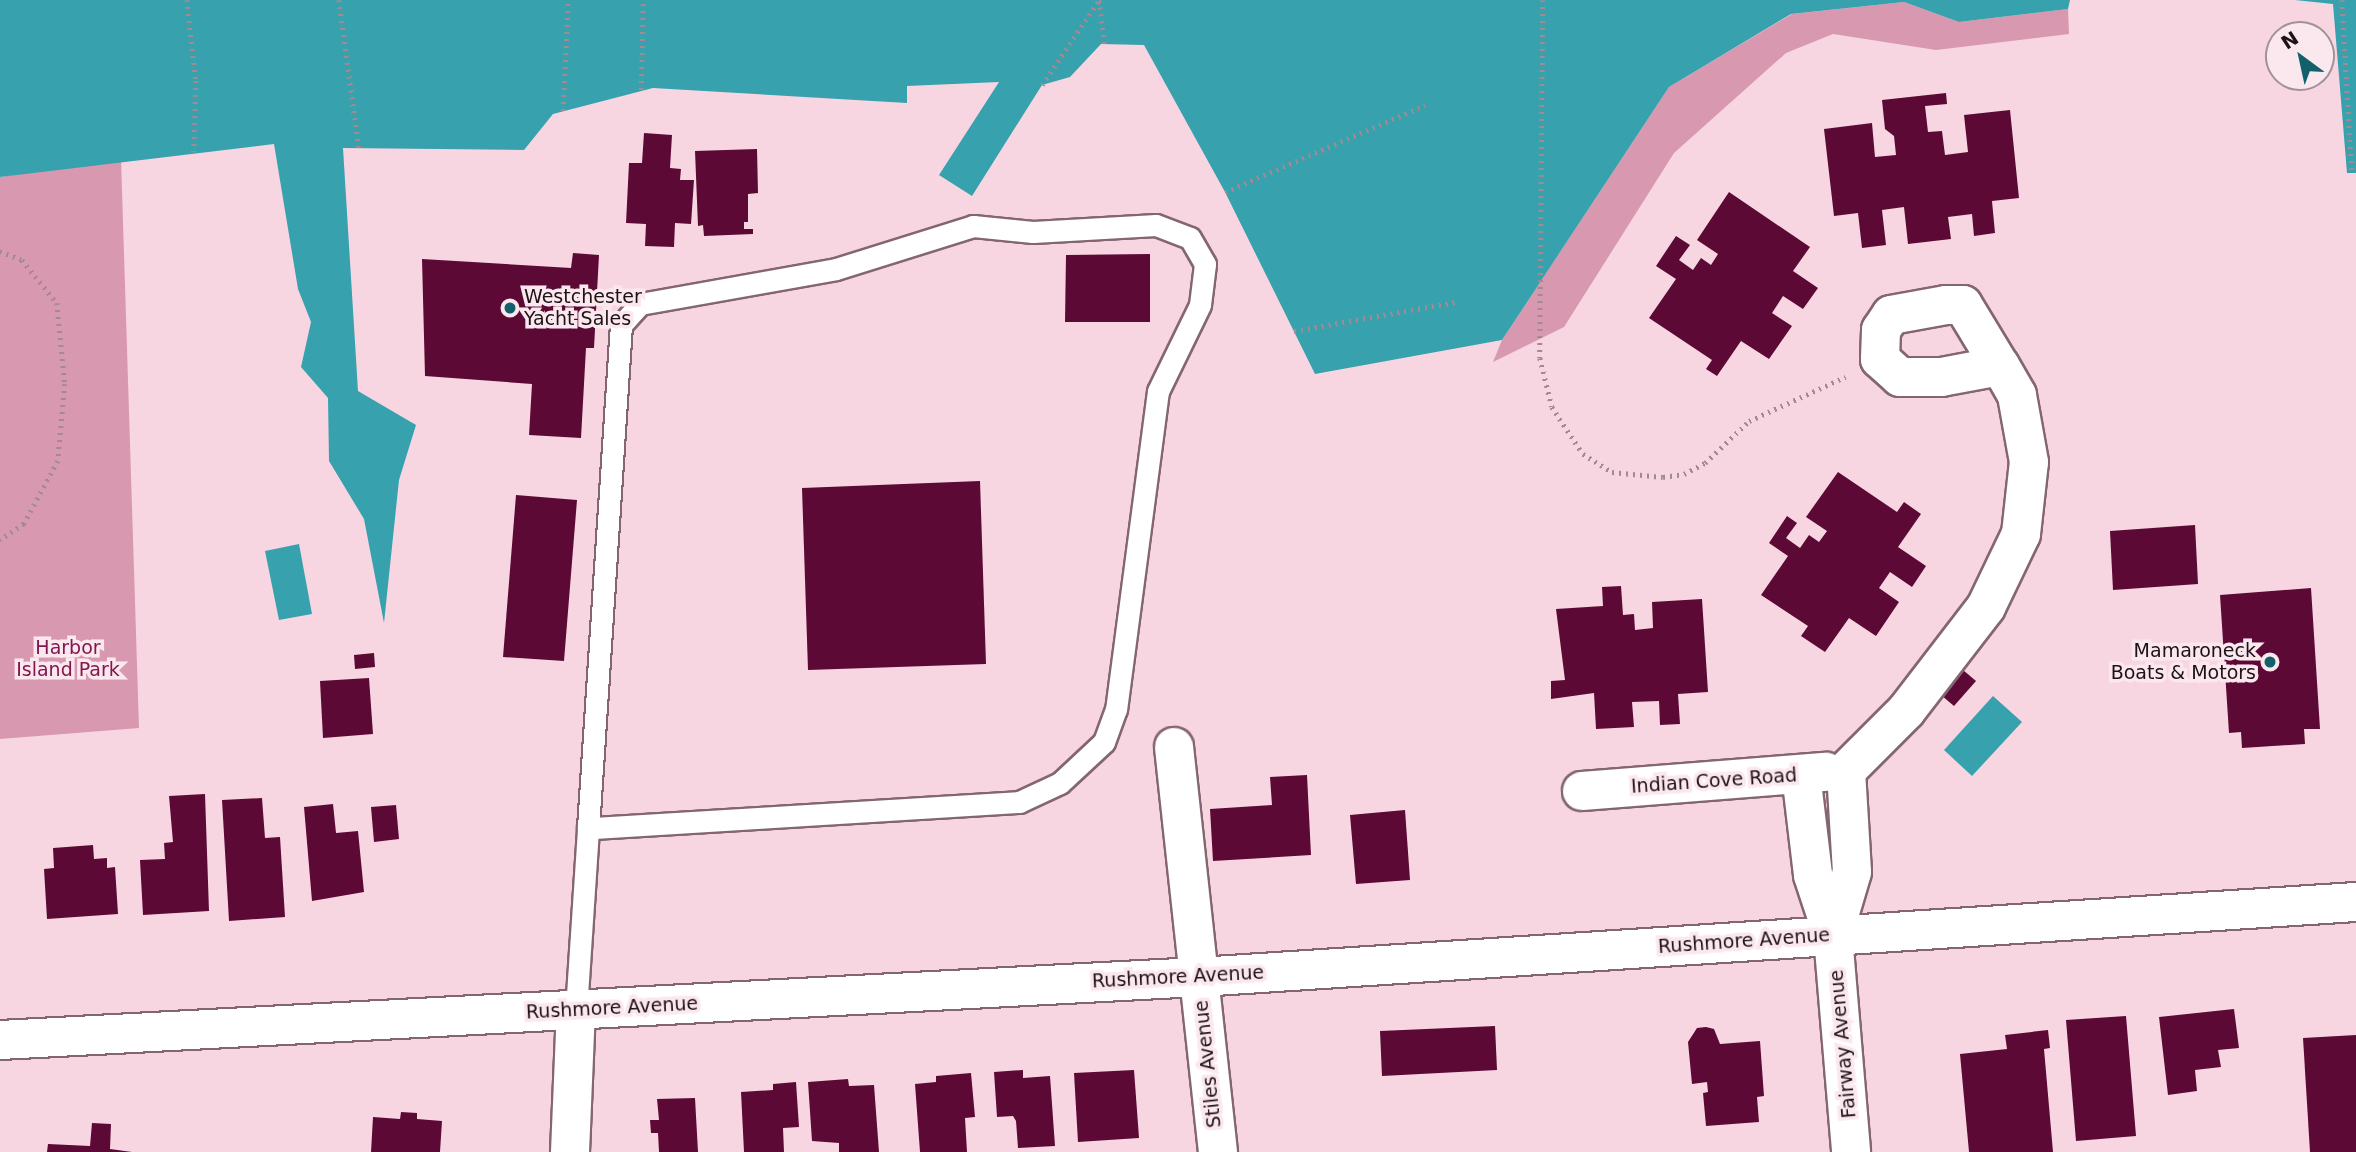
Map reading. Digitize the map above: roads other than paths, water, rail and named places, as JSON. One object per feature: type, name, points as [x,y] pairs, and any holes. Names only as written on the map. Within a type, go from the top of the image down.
[{"type":"street","points":[[1833,936],[1852,872],[1846,771],[1906,711],[1986,607],[2021,534],[2029,462],[2017,395],[2000,366],[1963,305],[1891,315],[1881,330],[1880,359],[1900,377],[1942,377],[2000,366]]},
{"type":"street","name":"Stiles Avenue","points":[[1174,747],[1217,1152]]},
{"type":"street","name":"Indian Cove Road","points":[[1582,791],[1846,771]]},
{"type":"street","points":[[1801,774],[1813,875],[1833,936]]},
{"type":"street","name":"Rushmore Avenue","points":[[0,1040],[1199,977],[2356,902]]},
{"type":"street","name":"Fairway Avenue","points":[[1833,936],[1851,1152]]},
{"type":"street","points":[[570,1152],[576,1010]]},
{"type":"lane","points":[[576,1010],[621,325],[640,304],[836,269],[973,226],[1033,232],[1156,225],[1190,238],[1205,264],[1200,305],[1158,391],[1116,709],[1104,742],[1060,783],[1019,802],[588,828]]},
{"type":"water","points":[[0,0],[2070,0],[2068,9],[1959,22],[1904,2],[1791,14],[1669,87],[1502,340],[1315,374],[1225,192],[1144,45],[1101,44],[1070,77],[1042,85],[972,196],[939,175],[999,82],[907,86],[907,103],[653,88],[553,114],[524,150],[343,148],[358,391],[416,425],[399,480],[384,623],[364,519],[329,461],[328,398],[301,367],[311,322],[298,289],[274,144],[0,177]]},
{"type":"water","points":[[2295,0],[2356,0],[2356,173],[2347,173],[2333,4]]},
{"type":"water","points":[[299,544],[312,614],[279,620],[265,551]]},
{"type":"water","points":[[1993,696],[2022,722],[1972,776],[1944,750]]},
{"type":"place","name":"Westchester Yacht Sales","points":[[510,308]]},
{"type":"place","name":"Mamaroneck Boats & Motors","points":[[2270,662]]},
{"type":"park label","name":"Harbor Island Park","points":[[68,659]]}]
